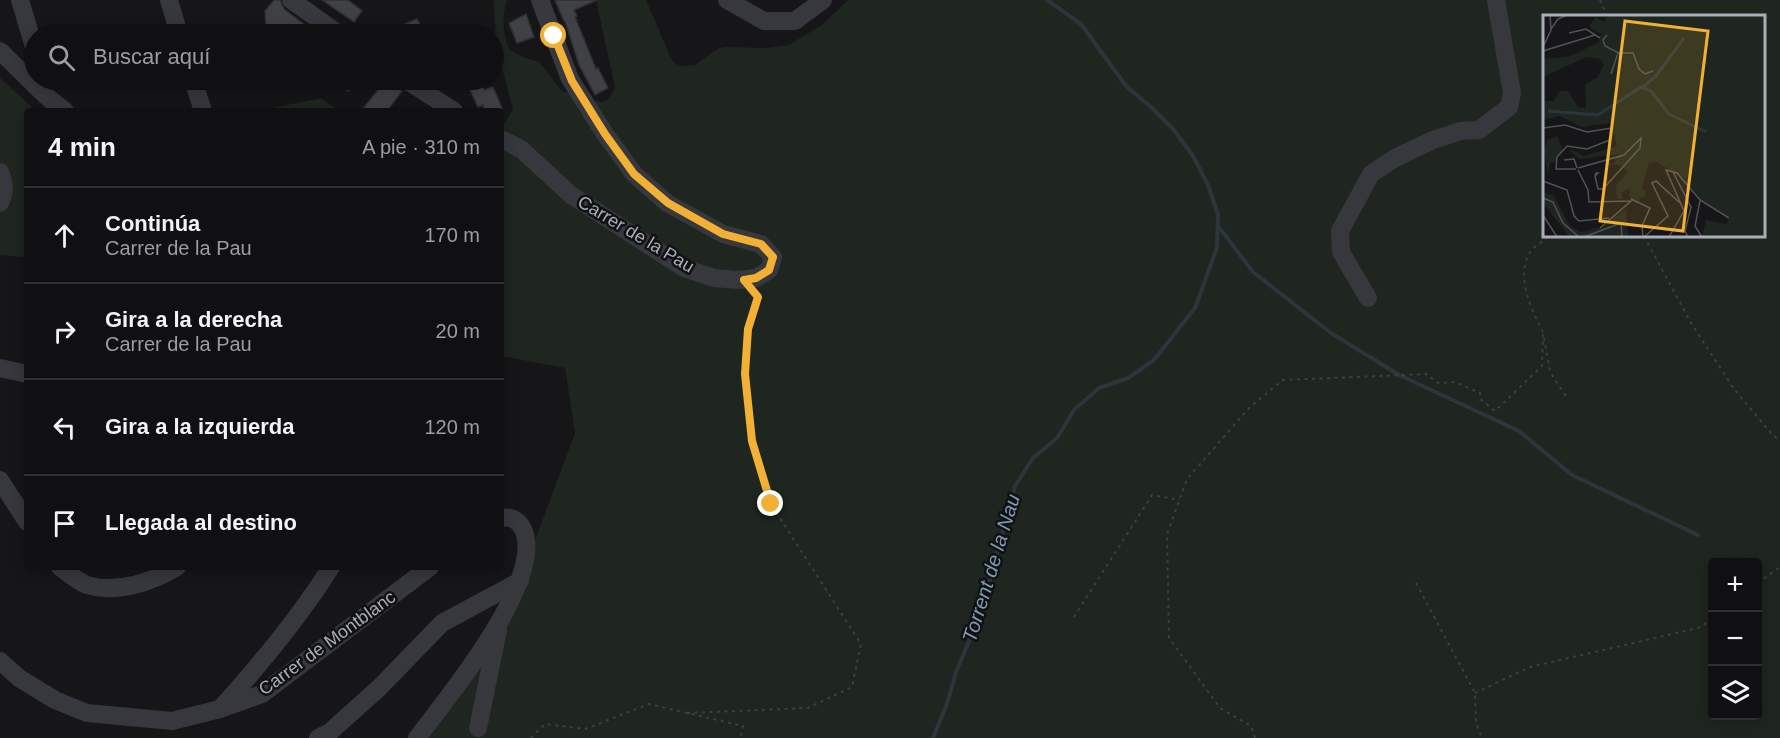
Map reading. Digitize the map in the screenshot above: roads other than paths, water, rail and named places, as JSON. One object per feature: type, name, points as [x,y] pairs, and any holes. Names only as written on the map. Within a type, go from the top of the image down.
[{"type":"street","points":[[20,0],[27,24]]},
{"type":"street","points":[[169,0],[176,24]]},
{"type":"street","points":[[291,0],[325,24]]},
{"type":"street","name":"Carrer de la Pau","points":[[504,140],[521,149],[571,195],[684,268],[714,278],[744,280],[756,278],[769,270],[773,257],[761,244],[723,234],[668,203],[634,174],[605,134],[570,78],[540,0]]},
{"type":"street","points":[[727,0],[764,21],[795,21],[823,1]]},
{"type":"street","points":[[1368,298],[1341,252],[1340,231],[1371,174],[1395,158],[1433,140],[1460,131],[1479,130],[1509,107],[1512,93],[1496,0]]},
{"type":"street","points":[[0,37],[6,57],[24,72]]},
{"type":"street","points":[[44,90],[62,108]]},
{"type":"street","points":[[196,90],[202,108]]},
{"type":"street","points":[[421,90],[449,108]]},
{"type":"street","points":[[0,172],[4,184],[0,203]]},
{"type":"street","points":[[0,368],[24,373]]},
{"type":"street","points":[[0,480],[24,517]]},
{"type":"street","points":[[417,738],[500,623],[520,581],[524,568],[525,535],[519,522],[508,516],[504,517]]},
{"type":"street","points":[[64,570],[86,585],[115,588],[141,584],[171,570]]},
{"type":"street","points":[[220,709],[265,659],[329,570]]},
{"type":"street","name":"Carrer de Montblanc","points":[[0,662],[19,678],[55,700],[87,713],[172,721],[220,709],[262,694],[426,570]]},
{"type":"street","points":[[318,738],[330,732],[380,687],[442,623],[520,581]]},
{"type":"street","points":[[478,728],[500,623]]},
{"type":"waterway","name":"Torrent de la Nau","points":[[933,738],[947,704],[956,672],[981,613],[1015,486],[1033,458],[1057,438],[1074,410],[1099,388],[1128,378],[1154,360],[1195,308],[1217,248],[1218,215],[1208,185],[1193,156],[1174,130],[1126,86],[1081,24],[1047,0]]},
{"type":"waterway","points":[[1218,226],[1253,272],[1331,333],[1399,375],[1519,431],[1572,475],[1698,535]]}]
